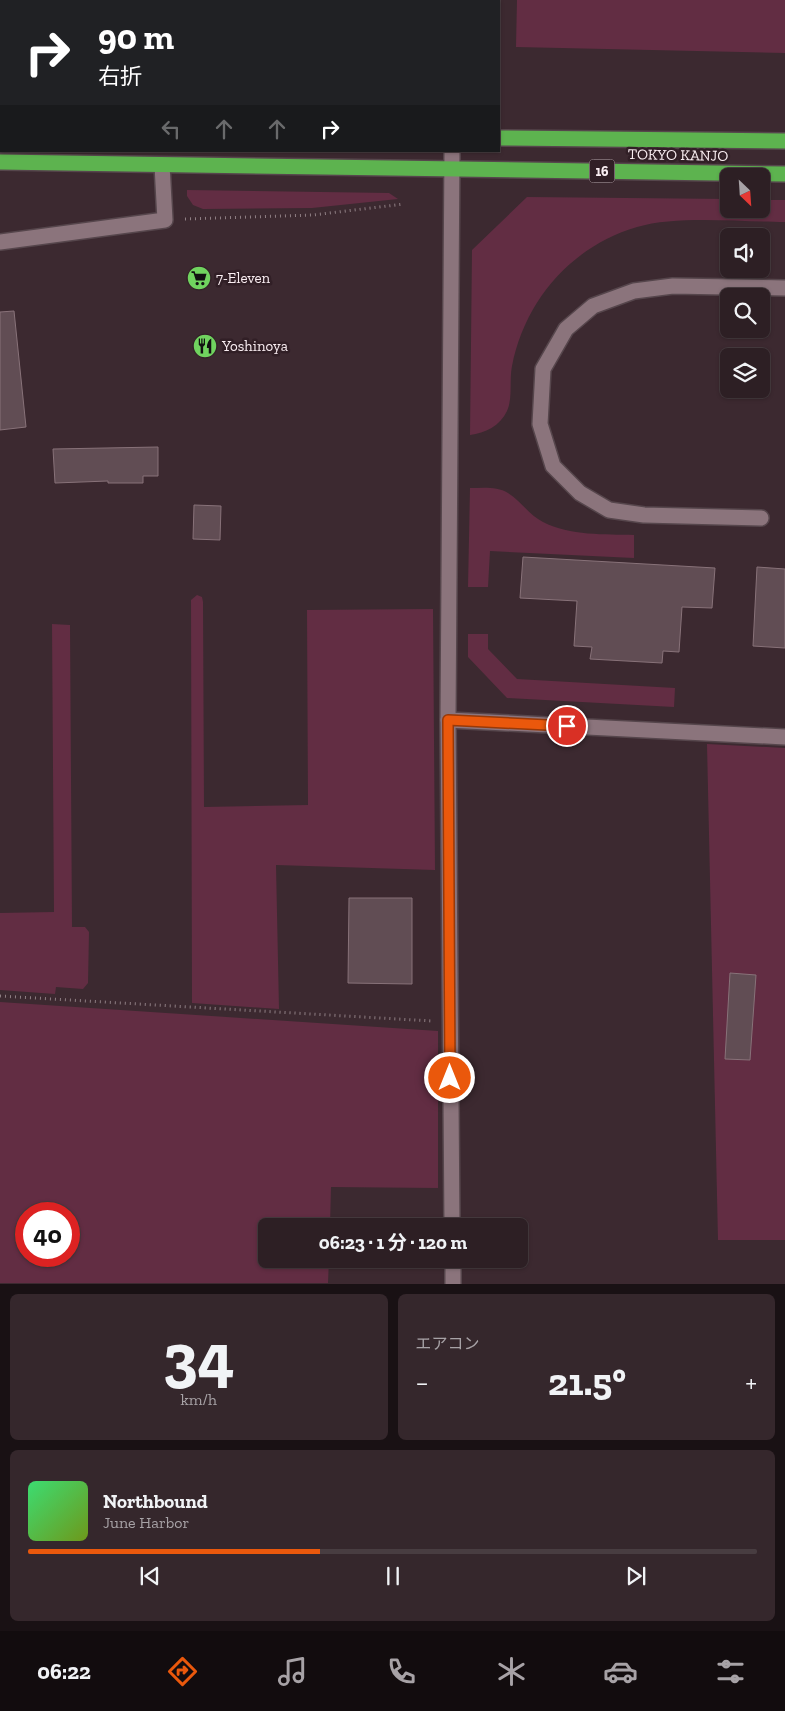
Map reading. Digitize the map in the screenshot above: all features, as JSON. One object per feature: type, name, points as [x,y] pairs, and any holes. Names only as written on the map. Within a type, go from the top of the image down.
[{"type":"highway","name":"TOKYO KANJO","points":[[500,138],[785,141]]},
{"type":"highway","name":"TOKYO KANJO","points":[[0,162],[785,174]]},
{"type":"street","points":[[452,152],[448,720],[452,1218]]},
{"type":"street","points":[[0,242],[165,220],[162,165]]},
{"type":"street","points":[[761,518],[644,515],[609,510],[580,492],[553,466],[540,424],[543,369],[566,329],[593,306],[634,291],[673,286],[785,288]]},
{"type":"street","points":[[448,720],[785,737]]},
{"type":"street","points":[[453,1268],[453,1284]]},
{"type":"path","points":[[165,220],[313,215],[404,204]]},
{"type":"path","points":[[0,996],[450,1022]]},
{"type":"shaded area","points":[[517,0],[785,0],[785,53],[516,47]]},
{"type":"shaded area","points":[[187,190],[389,193],[398,199],[312,208],[203,209],[193,205],[187,196]]},
{"type":"shaded area","points":[[527,197],[720,199],[720,218],[770,218],[770,200],[785,200],[785,222],[690,220],[653,223],[614,236],[592,247],[572,262],[555,279],[540,298],[528,319],[518,342],[512,366],[510,401],[504,416],[492,428],[470,435],[472,250]]},
{"type":"shaded area","points":[[470,488],[489,488],[504,491],[513,496],[538,519],[553,527],[576,532],[634,535],[634,558],[490,551],[488,587],[468,587]]},
{"type":"shaded area","points":[[197,595],[202,597],[203,602],[204,807],[308,805],[307,610],[433,609],[435,870],[276,865],[279,1009],[192,1003],[191,600]]},
{"type":"shaded area","points":[[52,624],[70,625],[72,927],[85,927],[89,932],[88,983],[83,989],[56,987],[55,994],[0,990],[0,913],[54,912]]},
{"type":"shaded area","points":[[468,634],[488,634],[488,649],[517,679],[675,688],[674,707],[507,698],[468,657]]},
{"type":"shaded area","points":[[707,744],[785,748],[785,1240],[718,1240]]},
{"type":"shaded area","points":[[0,1002],[438,1031],[438,1188],[331,1187],[330,1218],[258,1218],[258,1268],[329,1268],[328,1283],[0,1283]]},
{"type":"building","points":[[14,311],[26,427],[0,430],[0,312]]},
{"type":"building","points":[[158,447],[158,476],[143,476],[143,483],[108,483],[108,481],[55,483],[53,449]]},
{"type":"building","points":[[194,505],[221,506],[220,540],[193,539]]},
{"type":"building","points":[[523,557],[715,568],[712,608],[682,607],[679,652],[663,651],[662,663],[590,659],[592,647],[574,646],[577,601],[520,598]]},
{"type":"building","points":[[757,567],[785,569],[785,648],[753,646]]},
{"type":"building","points":[[349,898],[412,898],[412,984],[348,983]]},
{"type":"building","points":[[730,973],[756,975],[750,1060],[725,1059]]},
{"type":"place","name":"7-Eleven","points":[[199,278]]},
{"type":"place","name":"Yoshinoya","points":[[205,346]]},
{"type":"route","points":[[450,1078],[448,720],[567,726]]}]
